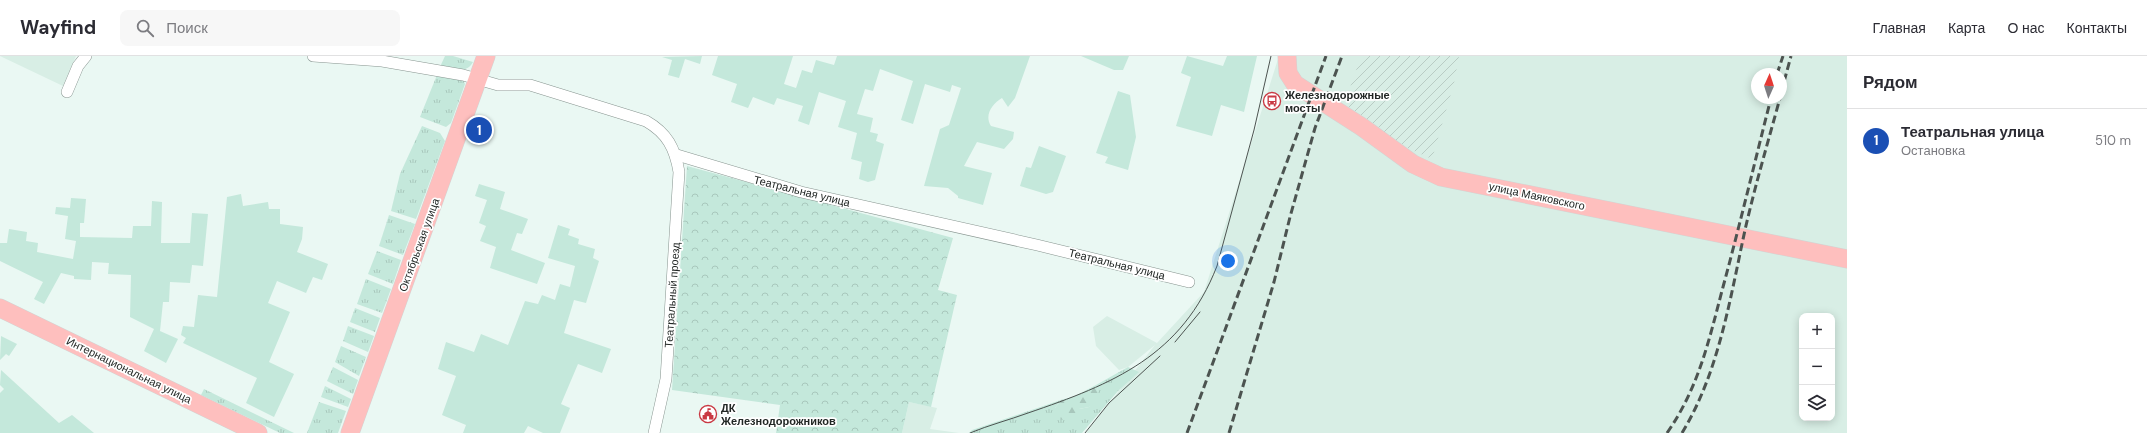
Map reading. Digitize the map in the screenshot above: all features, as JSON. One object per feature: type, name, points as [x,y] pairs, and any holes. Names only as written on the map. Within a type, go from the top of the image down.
[{"type":"main road","name":"Октябрьская улица","points":[[350,433],[486,56]]},
{"type":"main road","name":"улица Маяковского","points":[[1287,56],[1289,76],[1295,84],[1330,105],[1407,160],[1426,171],[1448,178],[1842,257]]},
{"type":"main road","name":"Интернациональная улица","points":[[0,308],[258,433]]},
{"type":"street","points":[[67,92],[78,66],[86,56]]},
{"type":"street","points":[[313,56],[382,61],[478,79],[498,85],[530,85],[646,121],[659,129],[677,156]]},
{"type":"street","name":"Театральная улица","points":[[677,156],[801,192],[1037,245],[1189,282]]},
{"type":"street","name":"Театральный проезд","points":[[654,433],[666,379],[679,172],[677,156]]},
{"type":"shaded area","points":[[0,56],[76,56],[63,86]]},
{"type":"shaded area","points":[[1279,56],[1847,56],[1847,433],[1086,433],[1155,345],[1128,367],[1119,370],[1096,346],[1093,327],[1107,316],[1157,343],[1204,292]]},
{"type":"shaded area","points":[[1361,56],[1459,56],[1454,83],[1432,159],[1387,139],[1343,108]]},
{"type":"shaded area","points":[[909,402],[937,408],[930,429],[959,433],[902,433]]},
{"type":"green space","points":[[445,56],[453,56],[473,62],[470,66],[463,70],[439,69]]},
{"type":"green space","points":[[702,56],[700,64],[685,59],[679,78],[668,75],[672,60],[662,57]]},
{"type":"green space","points":[[718,56],[793,56],[784,84],[796,88],[802,70],[812,73],[816,60],[834,65],[837,56],[1030,56],[1015,98],[1008,107],[1002,98],[995,103],[990,110],[988,118],[991,126],[1014,132],[1013,139],[1004,149],[977,142],[964,166],[992,173],[983,205],[958,198],[958,196],[948,188],[924,186],[940,129],[949,125],[961,88],[952,85],[950,92],[925,84],[913,124],[901,120],[913,81],[880,69],[873,91],[865,89],[857,114],[873,118],[870,132],[878,134],[876,141],[884,144],[875,180],[868,182],[859,179],[862,162],[851,159],[857,133],[838,127],[846,101],[819,92],[809,125],[798,121],[803,106],[777,98],[774,105],[753,97],[748,108],[731,102],[737,84],[712,75]]},
{"type":"green space","points":[[1081,56],[1129,56],[1123,70],[1114,70]]},
{"type":"green space","points":[[1187,56],[1223,66],[1227,56],[1257,56],[1244,112],[1221,105],[1212,136],[1176,126],[1191,77],[1181,73]]},
{"type":"green space","points":[[437,75],[463,80],[465,84],[451,123],[446,127],[420,117]]},
{"type":"green space","points":[[1118,91],[1130,95],[1136,137],[1128,170],[1105,163],[1108,157],[1096,153]]},
{"type":"green space","points":[[422,126],[440,133],[445,141],[416,219],[391,211],[400,174]]},
{"type":"green space","points":[[1039,146],[1066,156],[1053,192],[1046,194],[1020,186],[1026,167],[1031,168]]},
{"type":"green space","points":[[687,166],[953,238],[938,290],[957,295],[931,407],[909,402],[902,433],[776,433],[780,405],[672,390]]},
{"type":"green space","points":[[479,184],[505,192],[500,209],[528,219],[522,234],[517,233],[511,250],[545,263],[537,284],[490,268],[496,247],[480,241],[486,226],[479,223],[487,200],[475,196]]},
{"type":"green space","points":[[241,194],[243,206],[268,202],[269,209],[280,209],[280,224],[303,227],[302,239],[297,252],[328,264],[322,280],[313,277],[306,293],[277,281],[268,303],[290,312],[269,362],[294,374],[274,417],[246,403],[257,378],[183,343],[186,338],[181,335],[183,326],[194,327],[198,295],[217,297],[227,197]]},
{"type":"green space","points":[[71,198],[86,199],[84,223],[80,223],[80,237],[132,238],[133,226],[151,226],[152,201],[162,202],[161,243],[190,243],[192,213],[208,214],[203,266],[192,265],[190,283],[170,282],[169,302],[163,302],[160,331],[178,339],[166,363],[144,351],[154,329],[130,317],[131,275],[108,274],[109,263],[92,262],[91,280],[74,279],[74,276],[61,273],[44,304],[34,299],[43,282],[0,261],[0,243],[7,243],[9,229],[27,232],[26,241],[38,243],[37,252],[73,259],[76,241],[65,239],[68,216],[55,214],[56,207],[70,208]]},
{"type":"green space","points":[[389,215],[415,224],[403,255],[379,246]]},
{"type":"green space","points":[[558,225],[570,229],[568,235],[579,239],[578,244],[595,249],[593,258],[599,261],[586,303],[574,300],[564,333],[611,349],[602,373],[578,364],[561,404],[570,408],[560,433],[543,433],[528,426],[524,433],[463,433],[466,425],[442,415],[456,376],[438,369],[446,342],[474,352],[481,334],[508,345],[525,301],[538,304],[542,295],[555,300],[560,284],[570,287],[575,266],[548,258]]},
{"type":"green space","points":[[377,251],[401,260],[393,284],[368,274]]},
{"type":"green space","points":[[366,279],[391,289],[382,313],[357,304]]},
{"type":"green space","points":[[355,308],[380,318],[375,332],[350,322]]},
{"type":"green space","points":[[348,326],[374,336],[368,352],[343,341]]},
{"type":"green space","points":[[1,336],[17,344],[9,356],[6,354],[0,360]]},
{"type":"green space","points":[[341,346],[366,357],[359,376],[335,362]]},
{"type":"green space","points":[[333,367],[358,380],[353,394],[327,381]]},
{"type":"green space","points":[[1128,367],[1139,372],[1118,391],[1082,433],[969,433],[972,430],[1061,400],[1055,408],[1079,409],[1089,407],[1098,391],[1096,385]]},
{"type":"green space","points":[[1,370],[59,423],[72,415],[94,433],[0,433],[0,393],[4,389],[0,385]]},
{"type":"green space","points":[[1096,385],[1098,391],[1096,401],[1089,407],[1079,409],[1073,419],[1062,420],[1056,414],[1055,408],[1061,400],[1075,396]]},
{"type":"green space","points":[[325,386],[351,399],[348,407],[321,397]]},
{"type":"green space","points":[[204,389],[294,433],[280,433],[201,395]]},
{"type":"green space","points":[[319,402],[346,411],[338,433],[307,433]]},
{"type":"tram line","points":[[970,433],[1059,402],[1116,377],[1141,362],[1164,344],[1185,323],[1202,297],[1217,266],[1254,130],[1271,56]]},
{"type":"tram line","points":[[1175,342],[1200,312]]},
{"type":"tram line","points":[[1085,433],[1109,403],[1160,356]]},
{"type":"railway","points":[[1187,433],[1326,56]]},
{"type":"railway","points":[[1229,433],[1274,282],[1290,217],[1315,128],[1342,56]]},
{"type":"railway","points":[[1779,68],[1783,56]]},
{"type":"railway","points":[[1787,71],[1791,56]]},
{"type":"railway","points":[[1667,433],[1678,416],[1695,381],[1708,344],[1769,104]]},
{"type":"railway","points":[[1682,433],[1695,410],[1722,334],[1757,180],[1778,104]]},
{"type":"place","name":"Железнодорожные мосты","points":[[1272,101]]},
{"type":"place","name":"Театральная улица","points":[[479,130]]},
{"type":"place","name":"ДК Железнодорожников","points":[[708,414]]}]
